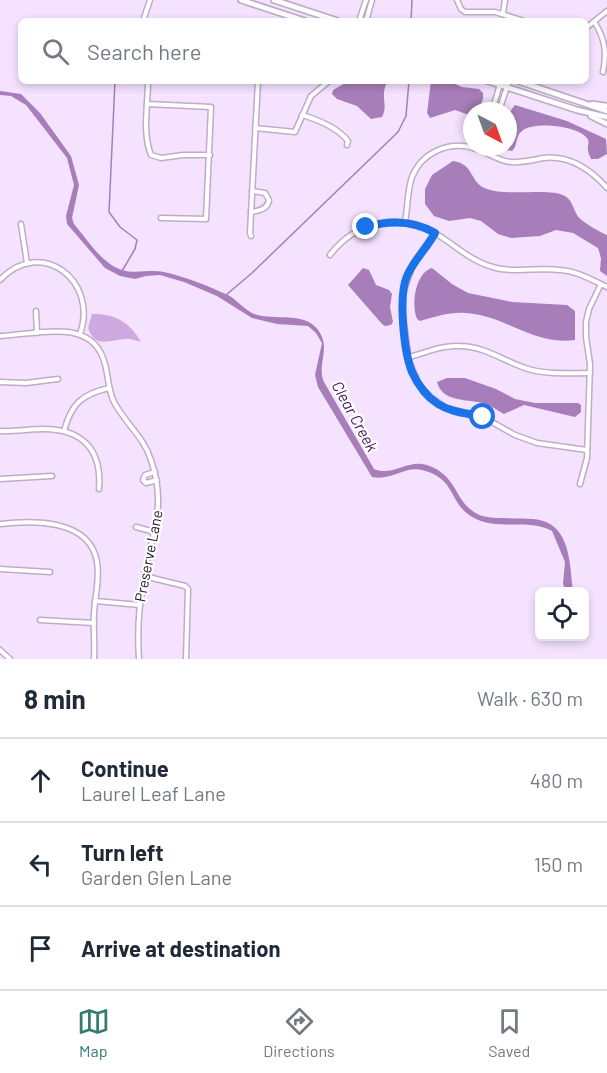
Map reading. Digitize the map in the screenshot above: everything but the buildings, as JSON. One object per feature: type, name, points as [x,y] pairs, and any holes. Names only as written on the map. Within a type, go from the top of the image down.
[{"type":"main road","points":[[241,0],[296,18]]},
{"type":"main road","points":[[274,0],[329,18]]},
{"type":"main road","points":[[502,84],[577,110],[607,117]]},
{"type":"main road","points":[[528,84],[607,111]]},
{"type":"main road","points":[[579,100],[607,106]]},
{"type":"main road","points":[[577,110],[607,124]]},
{"type":"street","points":[[144,18],[150,0]]},
{"type":"street","points":[[361,18],[366,0]]},
{"type":"street","points":[[367,18],[372,0]]},
{"type":"street","points":[[457,0],[465,12],[503,13],[515,18]]},
{"type":"street","points":[[503,13],[505,0]]},
{"type":"street","points":[[589,26],[607,11]]},
{"type":"street","points":[[595,22],[606,48],[607,60],[603,72]]},
{"type":"street","points":[[148,84],[146,130],[151,155],[161,158],[210,155]]},
{"type":"street","points":[[251,236],[258,84]]},
{"type":"street","points":[[255,128],[295,132],[311,96],[325,84]]},
{"type":"street","points":[[495,102],[501,84]]},
{"type":"street","points":[[502,102],[508,84]]},
{"type":"street","points":[[147,104],[211,107],[206,219],[161,218]]},
{"type":"street","points":[[302,115],[335,129],[346,138],[347,145]]},
{"type":"street","points":[[405,222],[410,184],[421,163],[432,153],[447,147],[463,146]]},
{"type":"street","points":[[494,156],[513,162],[550,158],[567,160],[588,171],[607,189]]},
{"type":"street","points":[[251,212],[263,209],[269,200],[265,193],[252,191]]},
{"type":"street","points":[[330,255],[346,238],[366,227],[381,223],[405,222],[435,233],[467,256],[491,267],[518,271],[573,272],[607,287]]},
{"type":"street","points":[[21,224],[27,263]]},
{"type":"street","points":[[435,233],[413,264],[402,293],[409,357],[418,383],[429,397],[441,406],[483,417],[515,435],[537,443],[587,450]]},
{"type":"street","points":[[0,280],[14,268],[27,263],[39,262],[55,266],[75,281],[84,304],[84,319],[80,334],[67,331],[0,336]]},
{"type":"street","points":[[580,484],[586,465],[590,373],[586,322],[600,284]]},
{"type":"street","points":[[36,311],[37,333]]},
{"type":"street","name":"Preserve Lane","points":[[80,334],[90,340],[102,355],[107,369],[109,388],[117,407],[143,441],[157,480],[159,502],[155,532],[144,576],[140,605],[139,659]]},
{"type":"street","points":[[409,357],[439,348],[459,346],[486,350],[537,372],[590,373]]},
{"type":"street","points":[[0,382],[26,383],[58,379]]},
{"type":"street","points":[[64,431],[68,416],[85,396],[109,388]]},
{"type":"street","points":[[0,431],[41,429],[64,431],[77,436],[94,453],[100,471],[99,489]]},
{"type":"street","points":[[155,472],[145,476],[143,480],[146,483],[157,480]]},
{"type":"street","points":[[0,479],[52,476]]},
{"type":"street","points":[[0,524],[42,523],[66,527],[77,533],[90,546],[97,559],[99,573],[95,601],[94,659]]},
{"type":"street","points":[[136,527],[155,532]]},
{"type":"street","points":[[0,569],[50,572]]},
{"type":"street","points":[[144,576],[185,586],[188,589],[186,659]]},
{"type":"street","points":[[95,601],[140,605]]},
{"type":"street","points":[[40,620],[94,623]]},
{"type":"street","points":[[0,650],[9,659]]},
{"type":"shaded area","points":[[344,84],[386,84],[384,91],[385,108],[382,117],[371,119],[357,106],[337,99],[332,94],[333,90]]},
{"type":"shaded area","points":[[431,84],[455,84],[479,89],[483,93],[482,102],[463,102],[463,113],[455,110],[430,118],[427,113]]},
{"type":"shaded area","points":[[0,91],[21,94],[40,113],[71,156],[79,185],[72,218],[74,224],[106,261],[124,271],[164,272],[197,282],[228,295],[254,314],[297,318],[312,324],[318,330],[324,343],[322,375],[324,382],[374,469],[387,471],[413,464],[427,465],[444,475],[467,506],[477,514],[493,518],[526,518],[546,522],[554,527],[565,542],[573,587],[564,587],[563,584],[565,562],[552,531],[533,525],[493,524],[474,518],[465,512],[442,479],[422,470],[409,470],[379,478],[372,477],[318,387],[315,375],[322,343],[308,326],[277,324],[252,318],[217,296],[160,275],[135,279],[120,276],[105,268],[67,224],[66,216],[74,185],[67,158],[26,105],[11,96],[0,95]]},
{"type":"shaded area","points":[[517,106],[567,121],[606,139],[607,154],[598,159],[591,159],[586,137],[565,128],[536,126],[522,131],[517,139]]},
{"type":"shaded area","points":[[453,161],[465,166],[477,183],[487,189],[506,192],[550,192],[565,196],[579,217],[607,235],[607,276],[600,271],[601,258],[598,248],[573,233],[556,230],[540,236],[511,238],[498,234],[481,221],[470,218],[449,221],[434,216],[425,204],[425,189],[432,175]]},
{"type":"shaded area","points":[[363,268],[369,270],[376,285],[389,290],[392,294],[390,307],[393,322],[391,325],[382,324],[348,285]]},
{"type":"shaded area","points":[[432,268],[468,293],[512,302],[567,305],[575,311],[575,340],[546,339],[494,319],[465,313],[448,314],[420,321],[417,319],[414,306],[416,290],[422,276]]},
{"type":"shaded area","points":[[92,314],[108,315],[121,320],[132,329],[141,342],[120,339],[104,342],[95,339],[88,328]]},
{"type":"shaded area","points":[[447,378],[465,378],[496,389],[515,399],[535,403],[578,403],[581,405],[581,412],[575,417],[524,405],[504,414],[485,404],[455,398],[444,393],[437,382]]},
{"type":"waterway","points":[[411,18],[412,0]]},
{"type":"waterway","points":[[115,84],[109,212],[120,227],[137,240],[135,249],[122,271]]},
{"type":"waterway","points":[[226,295],[252,273],[398,132],[406,116],[409,84]]},
{"type":"route","points":[[366,227],[381,223],[405,222],[435,233],[413,264],[402,293],[403,317],[412,373],[424,392],[441,406],[483,417]]},
{"type":"water label","name":"Clear Creek","points":[[355,416]]}]
